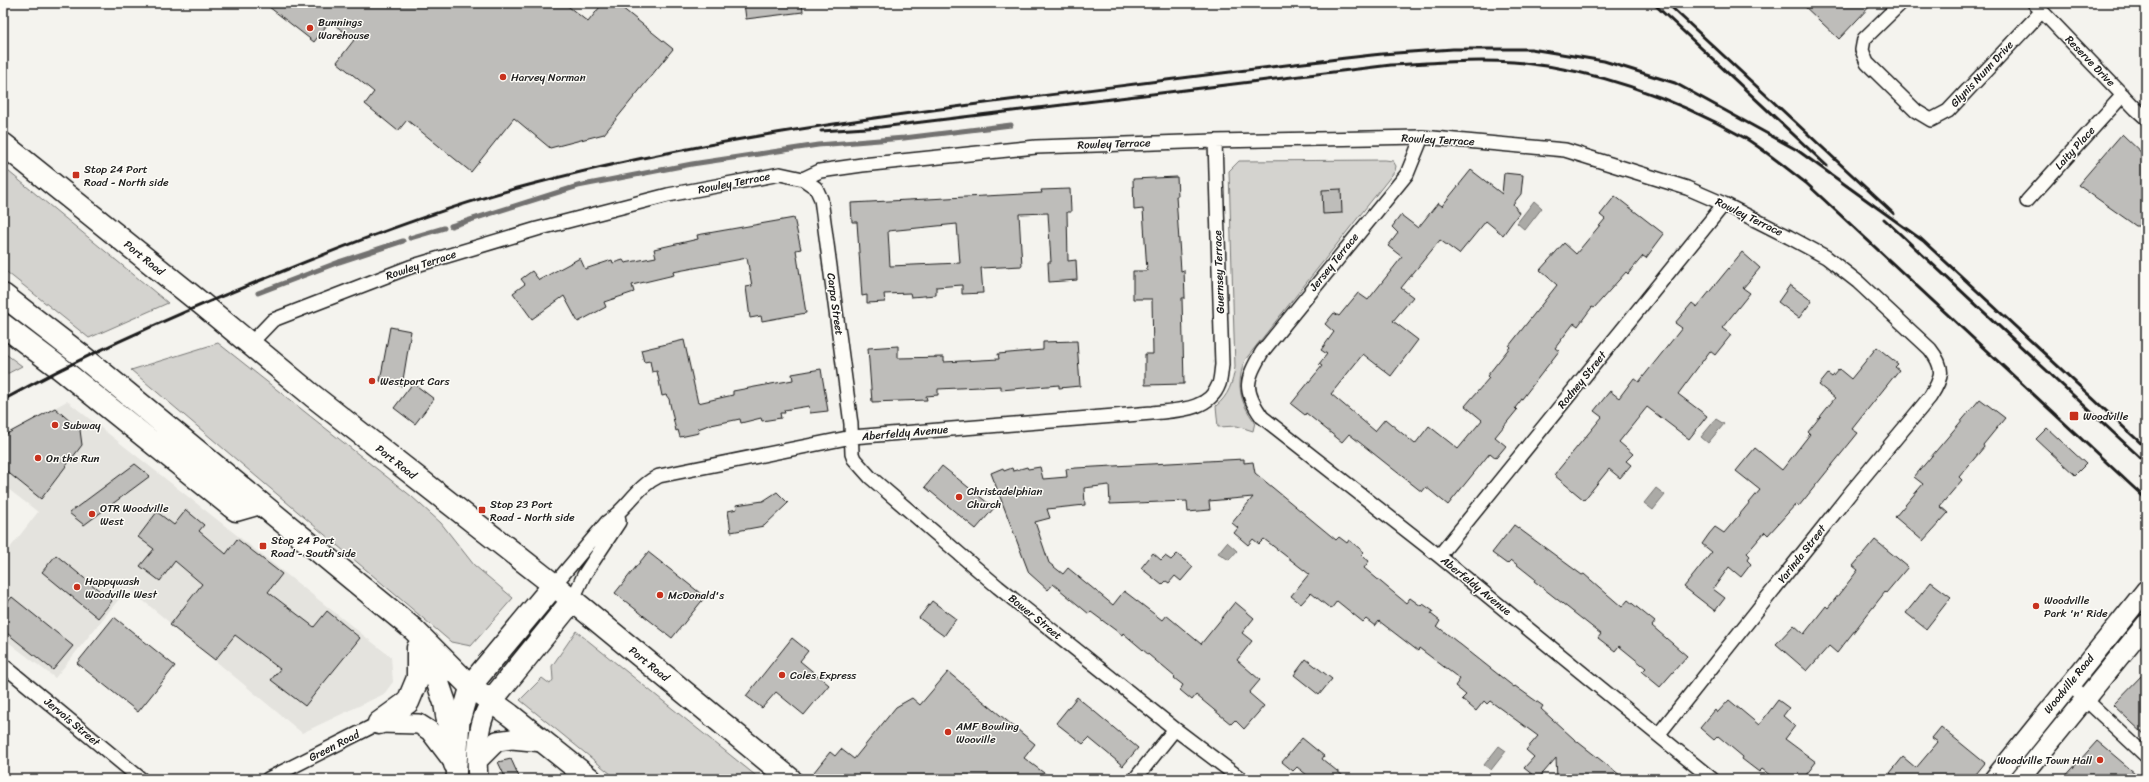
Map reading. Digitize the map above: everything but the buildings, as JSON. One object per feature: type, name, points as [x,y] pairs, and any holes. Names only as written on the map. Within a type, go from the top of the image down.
[{"type":"highway","name":"Port Road","points":[[3,144],[312,396],[554,585],[790,779]]},
{"type":"highway","points":[[3,294],[83,357],[412,630],[470,686],[590,779]]},
{"type":"highway","points":[[3,324],[61,368],[236,510],[260,503]]},
{"type":"highway","points":[[470,686],[554,585]]},
{"type":"highway","points":[[491,701],[572,601]]},
{"type":"highway","points":[[379,723],[408,702],[418,678],[419,653],[412,630]]},
{"type":"highway","points":[[412,630],[442,693],[456,772]]},
{"type":"main road","name":"Woodville Road","points":[[1994,779],[2146,590]]},
{"type":"main road","name":"Woodville Road","points":[[2020,779],[2146,624]]},
{"type":"main road","points":[[456,772],[462,710],[470,686]]},
{"type":"main road","points":[[477,770],[482,724],[491,701]]},
{"type":"main road","points":[[379,723],[419,724],[430,731],[456,772]]},
{"type":"main road","points":[[477,770],[496,741],[512,739],[543,742]]},
{"type":"street","name":"Glynis Nunn Drive","points":[[1901,3],[1864,40],[1862,50],[1867,63],[1916,111],[1931,120],[1948,111],[2038,7]]},
{"type":"street","name":"Reserve Drive","points":[[2038,7],[2146,118]]},
{"type":"street","name":"Laity Place","points":[[2027,202],[2123,95]]},
{"type":"street","name":"Rowley Terrace","points":[[250,344],[273,320],[410,267],[530,231],[668,195],[772,175],[780,174],[803,179],[820,171],[862,165],[1036,147],[1215,141],[1422,137],[1565,150],[1687,188],[1724,204],[1826,257],[1858,282],[1930,349],[1938,359],[1942,371]]},
{"type":"street","name":"Jersey Terrace","points":[[1248,388],[1250,374],[1262,352],[1407,174],[1422,137]]},
{"type":"street","name":"Guernsey Terrace","points":[[1209,400],[1219,384],[1222,365],[1215,141]]},
{"type":"street","name":"Carpa Street","points":[[803,179],[816,188],[821,199],[852,437]]},
{"type":"street","name":"Rodney Street","points":[[1439,556],[1724,204]]},
{"type":"street","name":"Yarinda Street","points":[[1658,735],[1852,491],[1930,397],[1938,384],[1942,371]]},
{"type":"street","name":"Aberfeldy Avenue","points":[[1248,388],[1250,401],[1262,417],[1439,556],[1712,779]]},
{"type":"street","name":"Aberfeldy Avenue","points":[[554,585],[607,522],[618,515],[648,481],[659,476],[852,437],[1152,413],[1194,408],[1209,400]]},
{"type":"street","name":"Bower Street","points":[[852,437],[854,459],[870,477],[998,587],[1175,729],[1241,779]]},
{"type":"street","name":"Aberfeldy Avenue","points":[[572,601],[584,575],[619,522],[618,515]]},
{"type":"street","name":"Jervois Street","points":[[3,665],[141,779]]},
{"type":"street","points":[[2069,684],[2146,756]]},
{"type":"street","name":"Green Road","points":[[268,779],[379,723]]},
{"type":"street","points":[[1135,779],[1175,729]]},
{"type":"shaded area","points":[[1239,161],[1393,161],[1396,166],[1395,171],[1245,360],[1242,368],[1240,384],[1242,400],[1255,422],[1253,431],[1237,426],[1218,427],[1216,406],[1224,398],[1229,389],[1235,367],[1229,171]]},
{"type":"shaded area","points":[[3,167],[168,303],[89,338],[3,269]]},
{"type":"shaded area","points":[[1534,201],[1542,208],[1525,230],[1517,223]]},
{"type":"shaded area","points":[[218,343],[411,496],[441,523],[474,565],[513,598],[471,646],[451,642],[131,370]]},
{"type":"shaded area","points":[[3,352],[22,366],[3,376]]},
{"type":"shaded area","points":[[67,401],[391,657],[393,682],[384,694],[302,733],[128,588],[55,678],[3,638],[3,557],[38,512],[3,485],[3,436]]},
{"type":"shaded area","points":[[1716,419],[1724,424],[1708,443],[1701,437]]},
{"type":"shaded area","points":[[1656,488],[1665,495],[1653,510],[1644,503]]},
{"type":"shaded area","points":[[1227,542],[1237,551],[1229,560],[1218,553]]},
{"type":"shaded area","points":[[576,631],[760,779],[617,779],[520,700],[542,678],[550,684],[553,680],[552,666]]},
{"type":"shaded area","points":[[1499,746],[1506,751],[1491,770],[1484,765]]},
{"type":"waterway","points":[[451,226],[578,186],[692,164],[818,145],[904,138],[1011,125]]},
{"type":"waterway","points":[[410,238],[444,228]]},
{"type":"waterway","points":[[258,293],[339,262],[403,241]]},
{"type":"railway","points":[[1653,3],[1827,166]]},
{"type":"railway","points":[[1667,3],[1894,214]]},
{"type":"railway","points":[[3,400],[101,349],[202,304],[366,238],[463,204],[529,185],[651,156],[837,123],[1293,64],[1382,54],[1453,49],[1531,49],[1604,61],[1675,83],[1797,150],[1922,240]]},
{"type":"railway","points":[[821,131],[881,127],[1391,65],[1498,61],[1574,71],[1604,79],[1662,98],[1718,124],[1753,143],[1806,183],[2146,499]]},
{"type":"railway","points":[[1884,219],[2146,463]]},
{"type":"railway","points":[[1919,237],[2146,448]]},
{"type":"place","name":"Bunnings Warehouse","points":[[310,28]]},
{"type":"place","name":"Harvey Norman","points":[[503,77]]},
{"type":"place","name":"Stop 24 Port Road - North side","points":[[76,175]]},
{"type":"place","name":"Westport Cars","points":[[372,381]]},
{"type":"place","name":"Woodville","points":[[2074,416]]},
{"type":"place","name":"Subway","points":[[55,425]]},
{"type":"place","name":"On the Run","points":[[38,458]]},
{"type":"place","name":"Christadelphian Church","points":[[959,497]]},
{"type":"place","name":"Stop 23 Port Road - North side","points":[[482,510]]},
{"type":"place","name":"OTR Woodville West","points":[[92,514]]},
{"type":"place","name":"Stop 24 Port Road - South side","points":[[263,546]]},
{"type":"place","name":"Happywash Woodville West","points":[[77,587]]},
{"type":"place","name":"McDonald's","points":[[660,595]]},
{"type":"place","name":"Woodville Park 'n' Ride","points":[[2036,606]]},
{"type":"place","name":"Coles Express","points":[[782,675]]},
{"type":"place","name":"AMF Bowling Wooville","points":[[948,732]]},
{"type":"place","name":"Woodville Town Hall","points":[[2100,760]]}]
